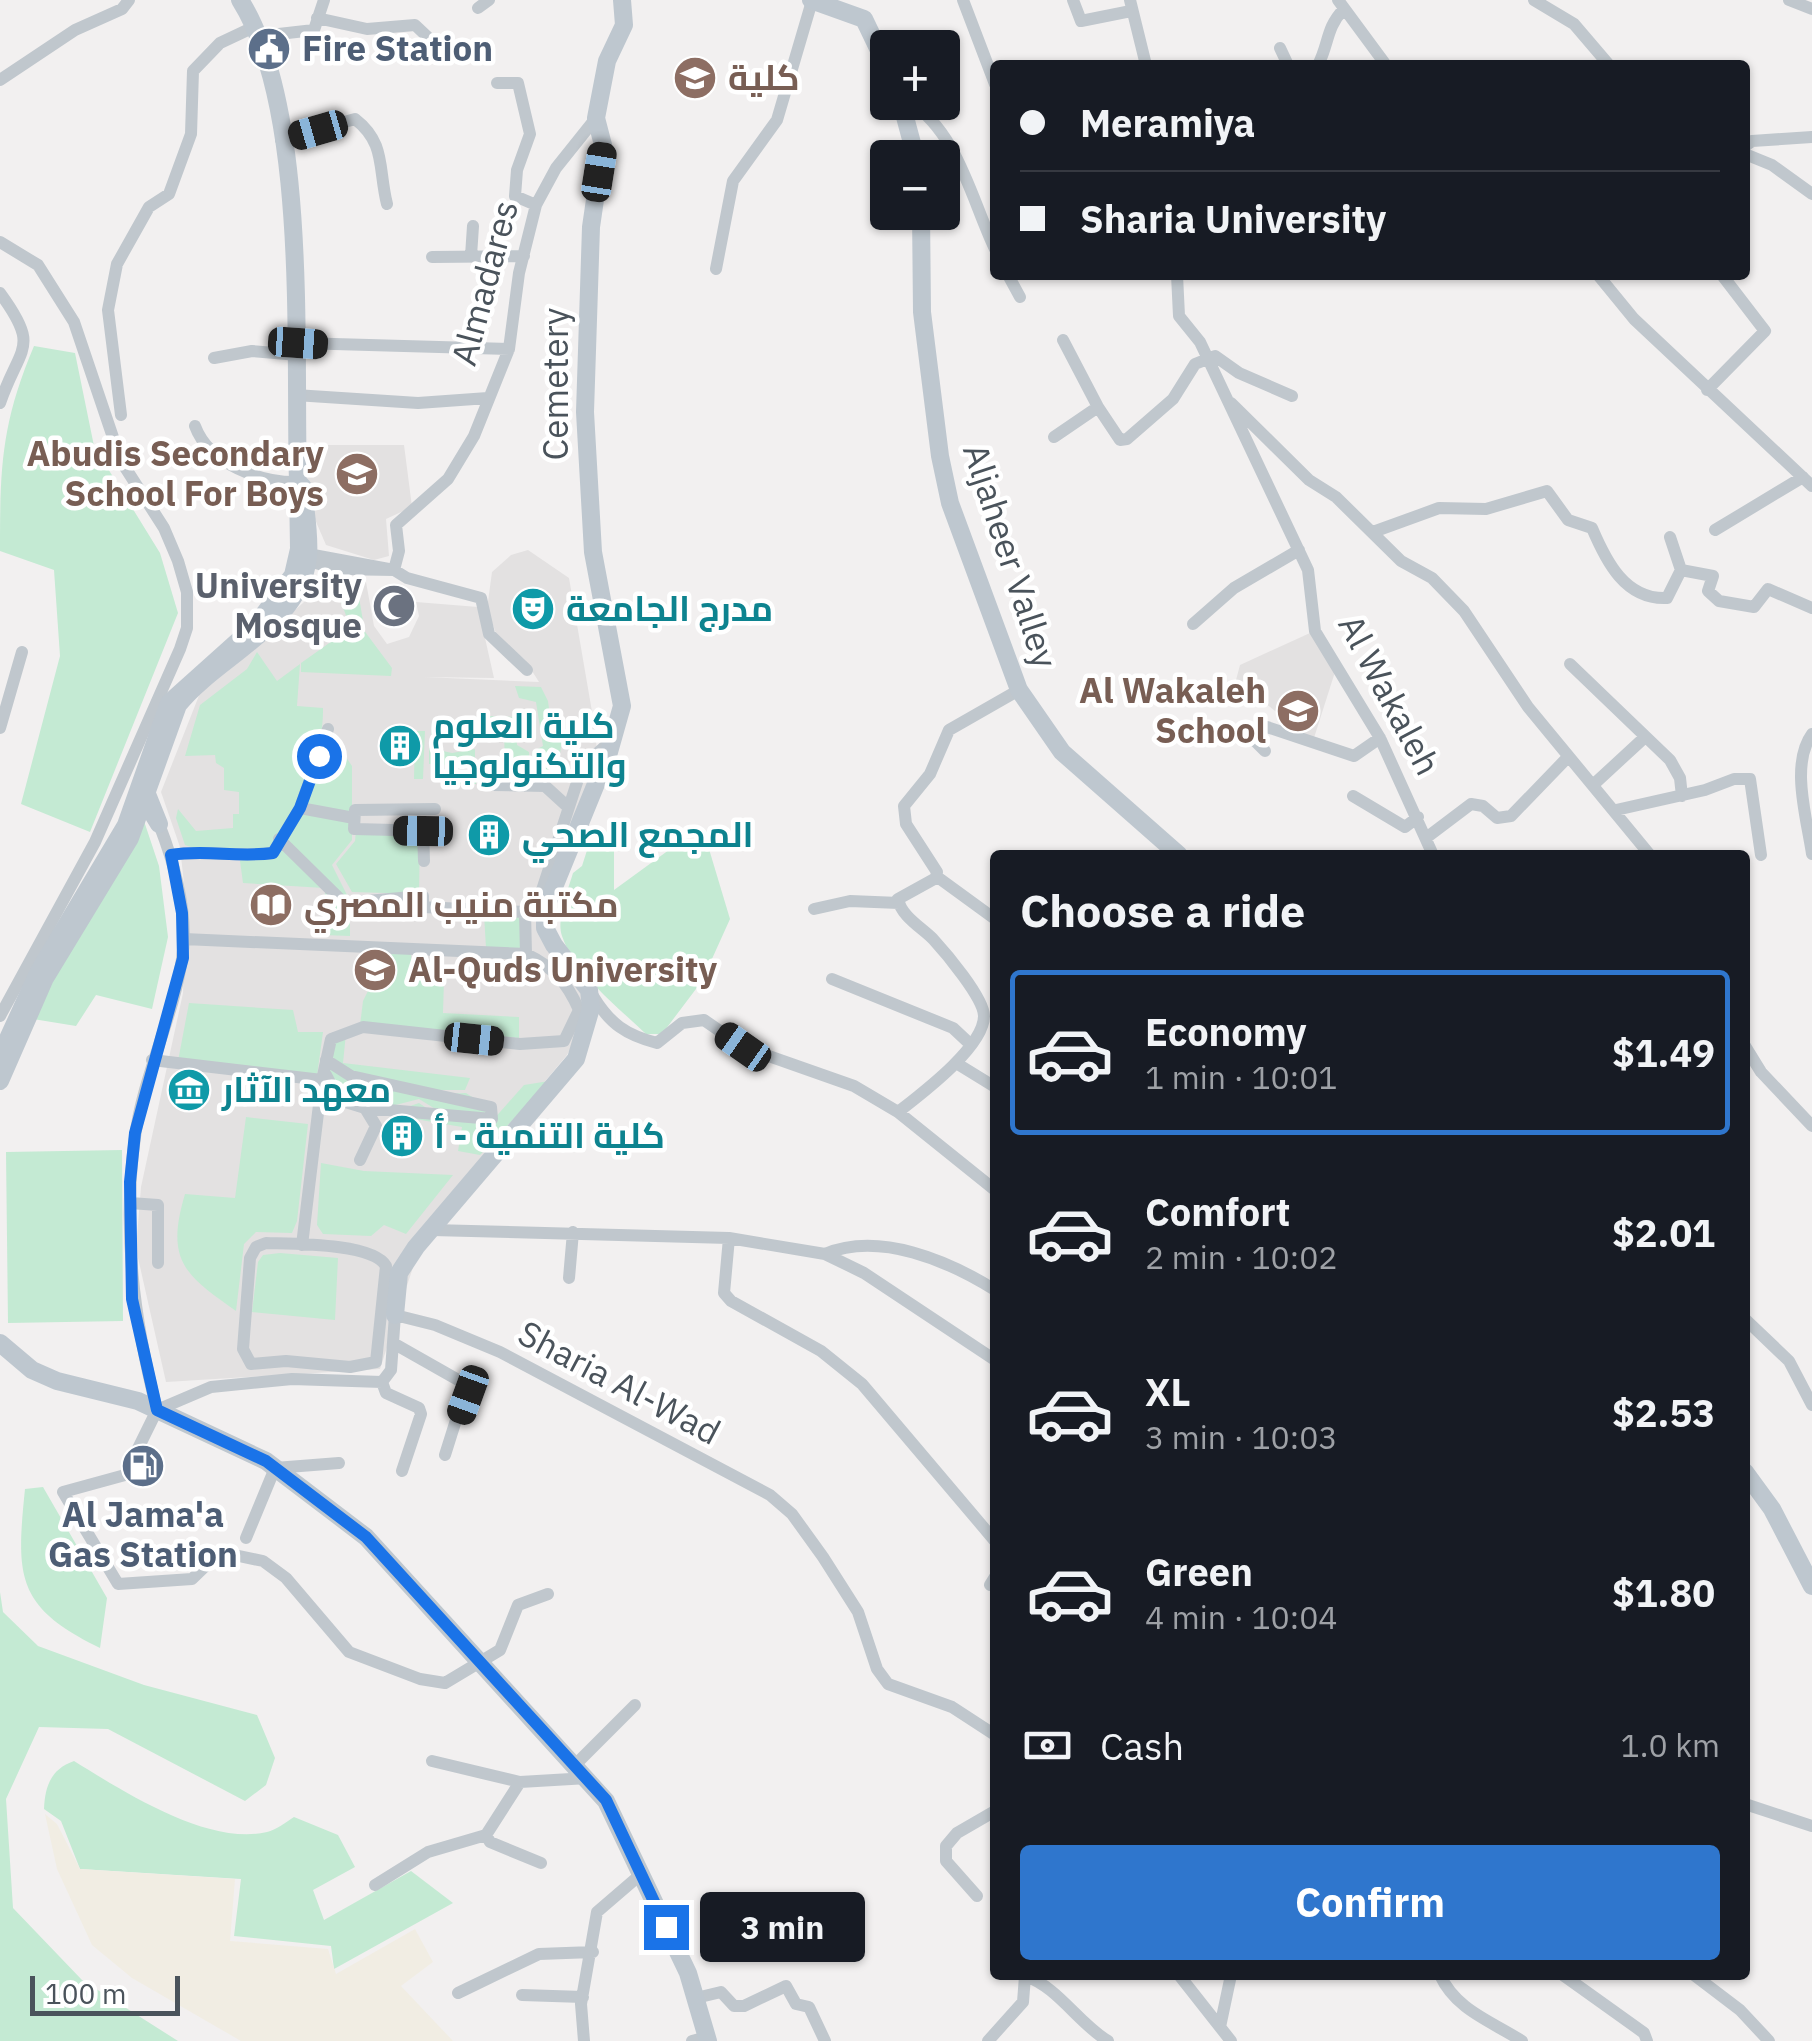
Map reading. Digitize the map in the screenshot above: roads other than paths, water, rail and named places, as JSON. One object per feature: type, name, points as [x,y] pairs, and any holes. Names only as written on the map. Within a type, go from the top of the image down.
[{"type":"main road","points":[[0,1081],[45,978],[110,876],[178,705],[190,690],[272,623],[296,588],[304,558],[295,396],[298,349],[281,140],[259,31],[240,0]]},
{"type":"main road","name":"Almadares","points":[[596,118],[607,60],[624,25],[622,0]]},
{"type":"main road","points":[[811,1],[842,8],[864,19],[870,31]]},
{"type":"main road","name":"Cemetery","points":[[590,990],[554,945],[545,928],[545,909],[622,706],[594,552],[585,412],[591,226],[604,145],[596,118]]},
{"type":"main road","name":"Aljaheer Valley","points":[[921,230],[922,312],[940,456],[950,503],[1019,690],[1062,752],[1173,850]]},
{"type":"main road","points":[[144,796],[159,824]]},
{"type":"main road","points":[[0,1056],[24,999],[144,796]]},
{"type":"main road","points":[[395,1315],[400,1273],[576,1060],[589,1019],[590,990]]},
{"type":"main road","points":[[0,1343],[32,1370],[57,1381],[138,1401],[275,1468],[366,1537],[582,1771],[624,1831],[696,1998],[702,2040]]},
{"type":"main road","points":[[0,1355],[63,1393],[157,1410]]},
{"type":"main road","points":[[1750,1479],[1772,1509],[1812,1586]]},
{"type":"street","points":[[0,80],[76,30],[122,9],[129,0]]},
{"type":"street","points":[[121,415],[108,310],[118,264],[148,207],[169,194],[191,134],[193,71],[220,43],[259,31],[314,30],[324,0]]},
{"type":"street","points":[[963,0],[990,71]]},
{"type":"street","points":[[1074,0],[1080,21],[1131,5],[1144,60]]},
{"type":"street","points":[[1788,0],[1812,9]]},
{"type":"street","points":[[716,269],[733,182],[777,120],[811,1]]},
{"type":"street","points":[[1539,1],[1574,24],[1605,60]]},
{"type":"street","points":[[1319,60],[1330,24],[1341,5],[1382,60]]},
{"type":"street","points":[[317,18],[367,30],[416,25],[434,42]]},
{"type":"street","points":[[1280,48],[1286,60]]},
{"type":"street","points":[[496,84],[518,83],[530,134],[517,170],[515,196],[536,205]]},
{"type":"street","name":"Almadares","points":[[394,570],[399,551],[396,525],[448,479],[474,436],[509,349],[536,205],[556,168],[596,118]]},
{"type":"street","points":[[281,140],[355,119],[372,132],[380,146],[378,170],[387,204]]},
{"type":"street","points":[[929,120],[954,152],[990,237]]},
{"type":"street","points":[[1750,143],[1812,137]]},
{"type":"street","points":[[1750,156],[1772,165],[1812,194]]},
{"type":"street","points":[[471,256],[473,226]]},
{"type":"street","points":[[0,242],[38,265],[74,322],[120,460],[164,528],[187,592],[187,628],[180,649],[95,842],[0,1016]]},
{"type":"street","points":[[432,257],[524,256]]},
{"type":"street","points":[[1011,280],[1020,297]]},
{"type":"street","name":"Al Wakaleh","points":[[1177,280],[1179,316],[1207,357],[1308,570],[1315,631],[1380,738],[1431,850]]},
{"type":"street","points":[[1602,280],[1634,319],[1706,390],[1807,476],[1715,530]]},
{"type":"street","points":[[1706,390],[1765,331],[1726,280]]},
{"type":"street","points":[[0,293],[26,334],[25,347],[0,403]]},
{"type":"street","points":[[1063,340],[1120,440],[1128,440],[1173,399],[1195,364],[1207,357],[1215,356],[1239,373],[1292,396]]},
{"type":"street","points":[[214,358],[298,349],[509,349]]},
{"type":"street","points":[[295,396],[418,403],[488,398]]},
{"type":"street","points":[[1225,398],[1309,480],[1336,496],[1401,560],[1432,578],[1464,611],[1568,757],[1646,850]]},
{"type":"street","points":[[1054,437],[1098,407]]},
{"type":"street","points":[[195,426],[201,443],[261,480],[298,482]]},
{"type":"street","points":[[1374,532],[1439,508],[1486,509],[1547,491],[1568,520],[1592,528],[1615,577],[1660,599],[1671,592],[1681,570],[1670,537]]},
{"type":"street","points":[[1194,624],[1234,588],[1299,550]]},
{"type":"street","points":[[304,558],[337,569],[394,570],[407,578],[481,598],[489,634],[527,670]]},
{"type":"street","points":[[1681,570],[1710,572],[1708,591],[1719,600],[1754,608],[1768,589],[1812,608]]},
{"type":"street","points":[[0,728],[22,652]]},
{"type":"street","points":[[1570,664],[1670,760],[1680,778],[1682,796]]},
{"type":"street","points":[[990,915],[936,876],[906,824],[904,806],[930,774],[949,730],[1019,690]]},
{"type":"street","points":[[1265,751],[1254,740],[1260,728],[1267,726],[1354,756],[1380,738]]},
{"type":"street","points":[[171,855],[194,851],[238,858],[273,853],[300,808],[328,730]]},
{"type":"street","points":[[1812,734],[1802,748],[1800,769],[1812,854]]},
{"type":"street","points":[[1593,785],[1644,738]]},
{"type":"street","points":[[526,954],[525,912],[542,890],[582,767],[612,740]]},
{"type":"street","points":[[1426,838],[1471,804],[1484,806],[1497,818],[1511,816],[1568,757]]},
{"type":"street","points":[[1616,810],[1682,796],[1734,779],[1750,780],[1762,855]]},
{"type":"street","points":[[492,785],[545,786],[568,807]]},
{"type":"street","points":[[1353,796],[1405,827],[1418,817]]},
{"type":"street","points":[[300,808],[354,818]]},
{"type":"street","points":[[424,861],[429,831],[354,829],[354,810],[435,810]]},
{"type":"street","points":[[159,824],[171,855],[184,939],[178,978],[152,1060],[135,1133],[130,1203],[132,1299],[157,1410],[125,1476],[63,1492],[118,1584],[192,1579],[220,1552],[263,1562],[286,1578],[348,1652],[420,1680],[445,1683],[500,1650],[518,1605],[548,1594]]},
{"type":"street","points":[[280,839],[344,903],[423,896],[422,907],[525,912]]},
{"type":"street","points":[[898,1112],[956,1062],[984,1016],[980,1001],[899,903],[898,899],[936,876]]},
{"type":"street","points":[[814,910],[850,901],[899,903]]},
{"type":"street","points":[[184,939],[526,954],[547,964],[568,985],[579,1010],[564,1041],[520,1044],[363,1027],[331,1039],[302,1244]]},
{"type":"street","points":[[832,979],[953,1028],[969,1043]]},
{"type":"street","points":[[590,990],[608,1021],[634,1037],[657,1043],[682,1023],[704,1020],[743,1047],[854,1086],[898,1112],[990,1186]]},
{"type":"street","points":[[1750,1055],[1812,1126]]},
{"type":"street","points":[[152,1060],[324,1071],[491,1107],[492,1119],[365,1108],[339,1100],[324,1071]]},
{"type":"street","points":[[956,1062],[990,1083]]},
{"type":"street","points":[[360,1160],[376,1126],[365,1108]]},
{"type":"street","points":[[130,1203],[158,1205],[158,1264]]},
{"type":"street","points":[[432,1230],[729,1238],[825,1254],[864,1273],[990,1357]]},
{"type":"street","points":[[569,1278],[573,1232]]},
{"type":"street","points":[[729,1238],[724,1293],[821,1352],[862,1384],[990,1535]]},
{"type":"street","points":[[266,1244],[302,1244],[370,1253],[386,1266],[378,1354],[369,1367],[286,1361],[256,1366],[244,1356],[252,1252],[266,1244]]},
{"type":"street","points":[[825,1254],[840,1248],[882,1248],[955,1265],[990,1287]]},
{"type":"street","points":[[382,1382],[391,1370],[395,1315]]},
{"type":"street","name":"Sharia Al-Wad","points":[[395,1315],[434,1325],[500,1352],[770,1495],[792,1514],[858,1612],[877,1669],[888,1684],[952,1707],[990,1732]]},
{"type":"street","points":[[1750,1323],[1790,1362],[1812,1405]]},
{"type":"street","points":[[393,1343],[467,1385],[445,1455]]},
{"type":"street","points":[[157,1410],[211,1387],[292,1379],[382,1382]]},
{"type":"street","points":[[382,1382],[386,1393],[420,1408],[402,1471]]},
{"type":"street","points":[[246,1538],[275,1468],[339,1463]]},
{"type":"street","points":[[432,1761],[520,1782],[582,1771],[635,1705]]},
{"type":"street","points":[[375,1885],[428,1852],[486,1835],[520,1782]]},
{"type":"street","points":[[1750,1806],[1812,1826]]},
{"type":"street","points":[[977,1896],[946,1861],[946,1846],[957,1832],[990,1815]]},
{"type":"street","points":[[486,1835],[490,1842],[541,1863]]},
{"type":"street","points":[[584,2041],[583,1998],[597,1912],[640,1874]]},
{"type":"street","points":[[458,1993],[539,1954],[592,1952]]},
{"type":"street","points":[[988,2041],[1023,2002],[1025,1980]]},
{"type":"street","points":[[1035,1980],[1091,2031],[1108,2041]]},
{"type":"street","points":[[1183,1980],[1231,2041]]},
{"type":"street","points":[[1220,2027],[1230,1980]]},
{"type":"street","points":[[1442,1980],[1471,2013],[1522,2041]]},
{"type":"street","points":[[1570,1980],[1644,2033],[1646,2041]]},
{"type":"street","points":[[1701,1980],[1740,2010],[1769,2041]]},
{"type":"street","points":[[696,1998],[721,1992],[734,2006],[744,2006],[786,1986],[796,2004],[809,2008],[824,2041]]},
{"type":"street","points":[[522,1996],[583,1998]]},
{"type":"place","name":"Fire Station","points":[[269,49]]},
{"type":"place","name":"كلية","points":[[695,78]]},
{"type":"place","name":"Abudis Secondary School For Boys","points":[[357,474]]},
{"type":"place","name":"University Mosque","points":[[394,606]]},
{"type":"place","name":"مدرج الجامعة","points":[[533,609]]},
{"type":"place","name":"Al Wakaleh School","points":[[1298,711]]},
{"type":"place","name":"كلية العلوم والتكنولوجيا","points":[[400,746]]},
{"type":"place","name":"المجمع الصحي","points":[[489,835]]},
{"type":"place","name":"مكتبة منيب المصري","points":[[271,905]]},
{"type":"place","name":"Al-Quds University","points":[[375,970]]},
{"type":"place","name":"معهد الآثار","points":[[189,1090]]},
{"type":"place","name":"كلية التنمية - أ","points":[[402,1136]]},
{"type":"place","name":"Al Jama'a Gas Station","points":[[143,1466]]}]
